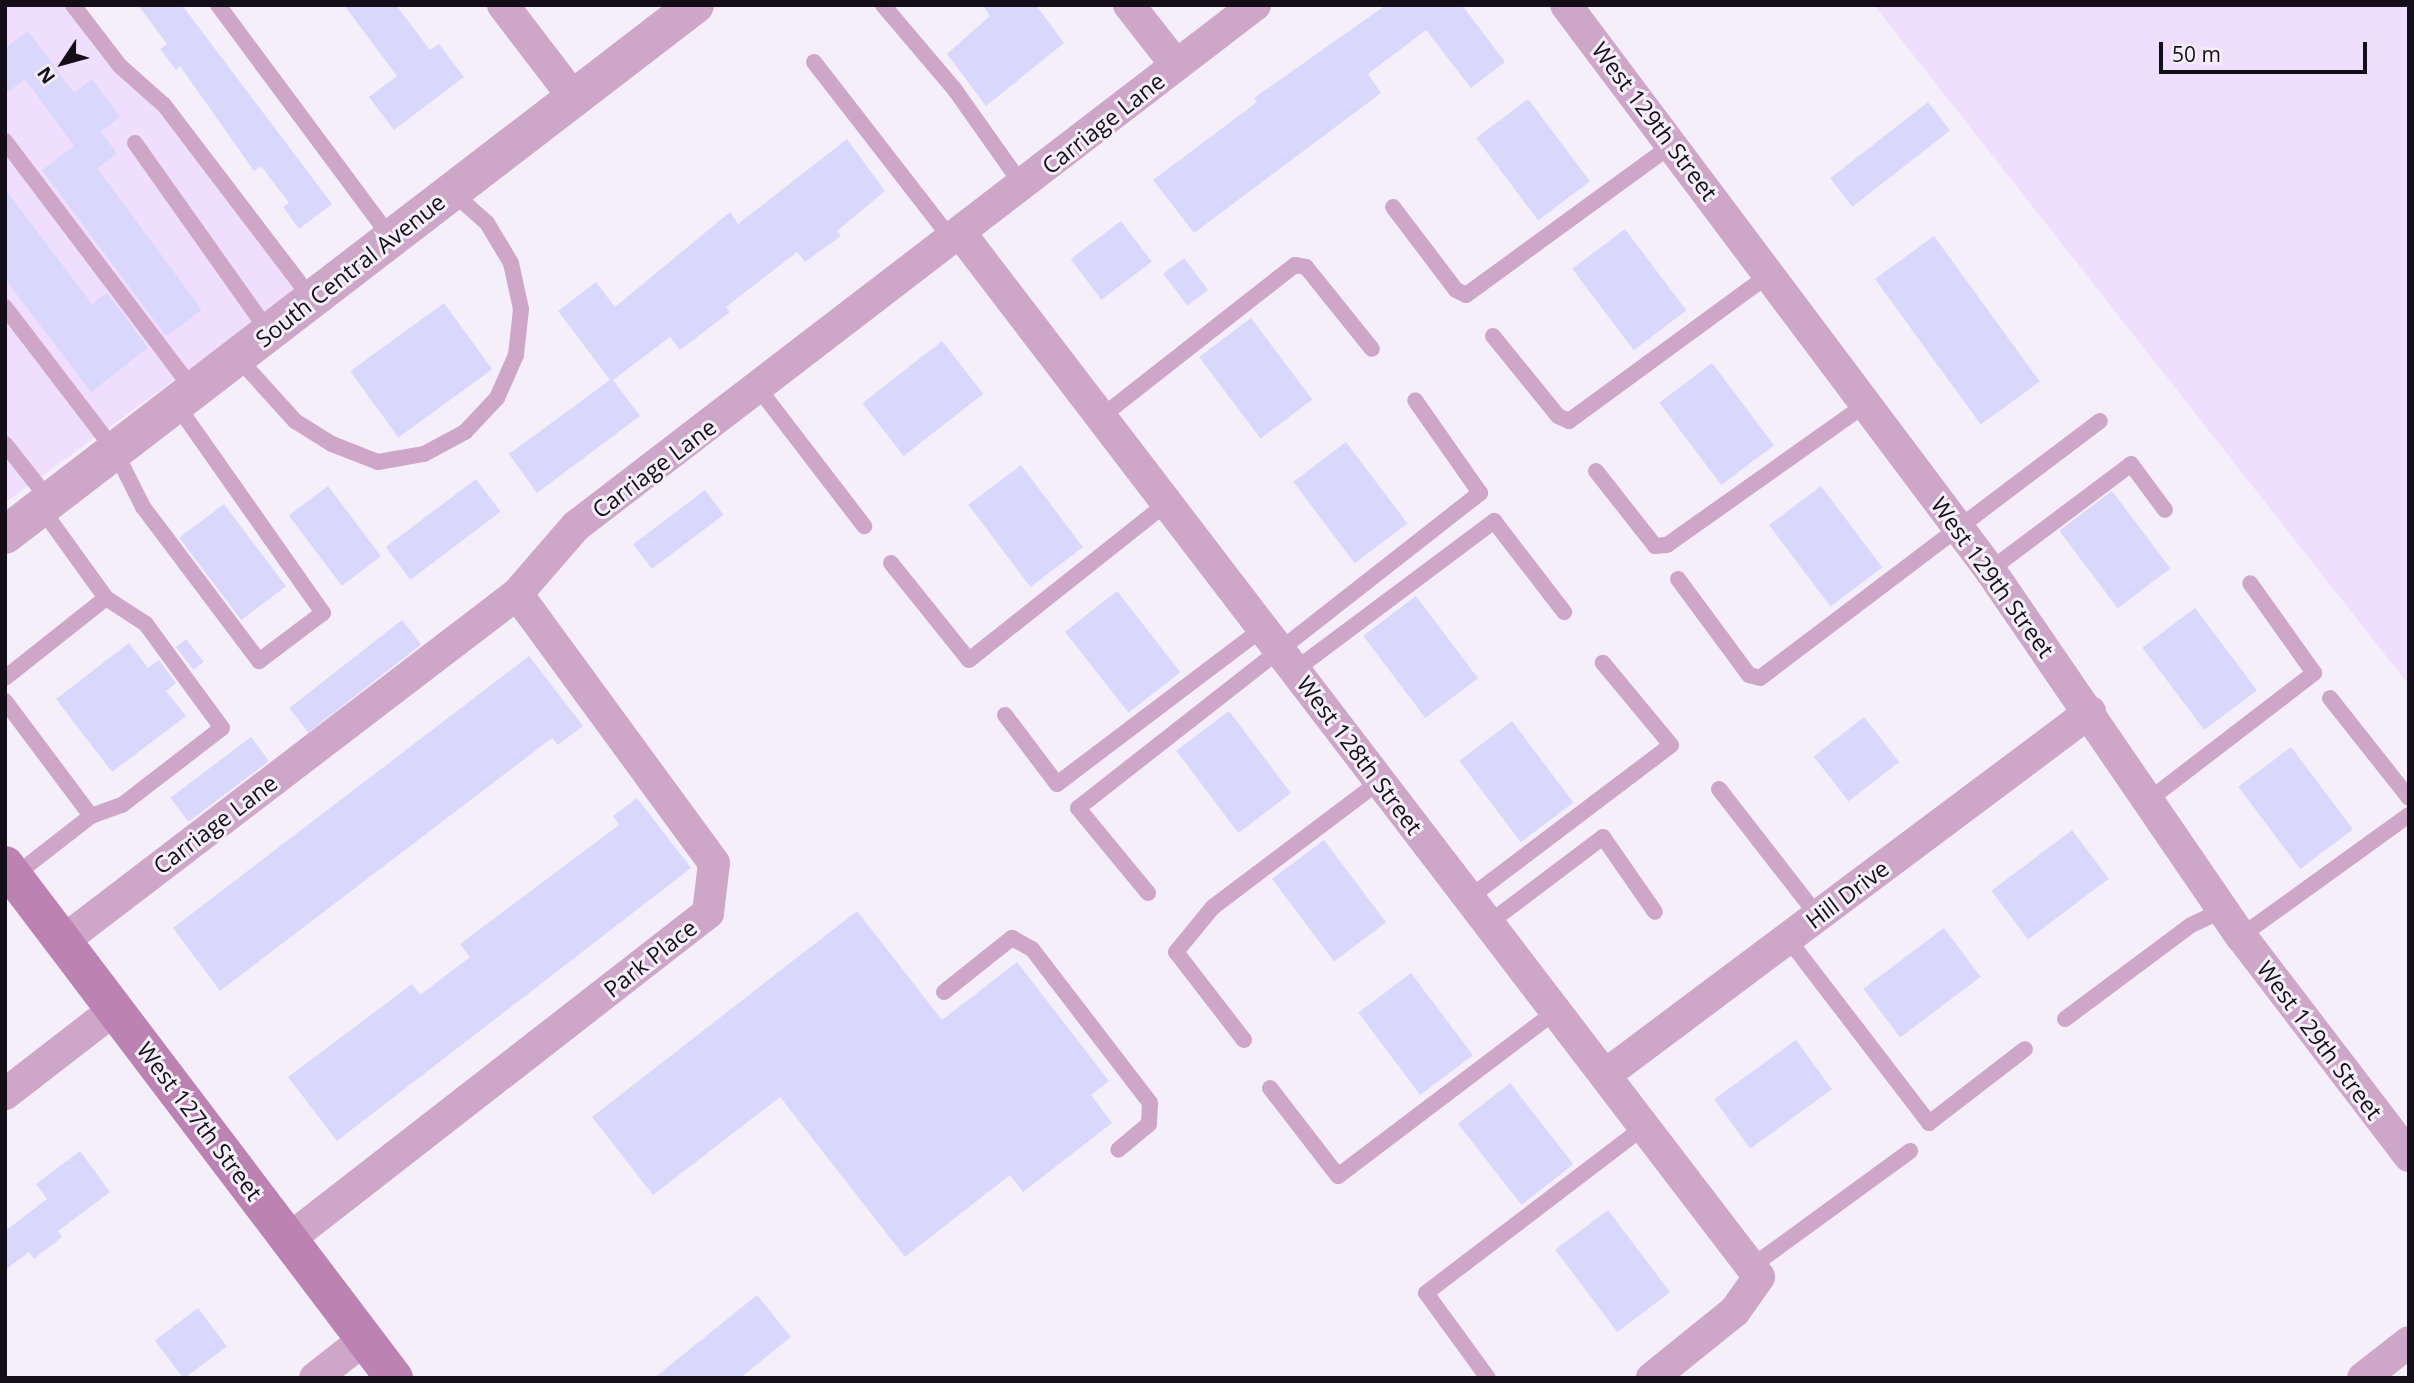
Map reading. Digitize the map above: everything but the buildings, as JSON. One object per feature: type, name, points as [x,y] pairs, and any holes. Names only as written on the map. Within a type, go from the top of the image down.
[{"type":"main road","name":"West 127th Street","points":[[10,871],[394,1378]]},
{"type":"street","points":[[503,5],[574,98]]},
{"type":"street","name":"South Central Avenue","points":[[5,535],[695,5]]},
{"type":"street","points":[[1129,5],[1176,65]]},
{"type":"street","name":"Carriage Lane","points":[[63,940],[517,594],[576,526],[760,389],[1255,5]]},
{"type":"street","name":"West 129th Street","points":[[1566,5],[1990,570],[2150,799],[2241,936],[2409,1156]]},
{"type":"street","name":"West 128th Street","points":[[957,237],[1101,417],[1755,1272]]},
{"type":"street","name":"Park Place","points":[[289,1240],[708,913],[714,863],[517,594]]},
{"type":"street","name":"Hill Drive","points":[[1605,1075],[2090,712]]},
{"type":"street","points":[[5,1094],[115,1009]]},
{"type":"street","points":[[1652,1378],[1735,1311],[1755,1272]]},
{"type":"street","points":[[315,1378],[365,1339]]},
{"type":"street","points":[[2363,1378],[2409,1342]]},
{"type":"lane","points":[[73,5],[120,66],[164,105],[312,299]]},
{"type":"lane","points":[[218,5],[391,238]]},
{"type":"lane","points":[[883,5],[955,90],[1023,186]]},
{"type":"lane","points":[[814,62],[957,237]]},
{"type":"lane","points":[[5,141],[185,397],[323,613],[259,661],[143,507],[115,451],[5,307]]},
{"type":"lane","points":[[135,143],[269,332]]},
{"type":"lane","points":[[1394,207],[1456,290],[1466,295],[1672,145]]},
{"type":"lane","points":[[237,357],[295,421],[332,444],[378,462],[424,454],[465,432],[497,398],[516,355],[521,309],[511,263],[486,223],[452,192]]},
{"type":"lane","points":[[1101,417],[1295,265],[1306,267],[1372,349]]},
{"type":"lane","points":[[1493,335],[1558,416],[1569,421],[1770,274]]},
{"type":"lane","points":[[760,389],[864,526]]},
{"type":"lane","points":[[1148,893],[1078,808],[1480,493],[1415,400]]},
{"type":"lane","points":[[1596,471],[1655,546],[1667,545],[1866,404]]},
{"type":"lane","points":[[1678,579],[1749,675],[1760,678],[2100,421]]},
{"type":"lane","points":[[5,444],[106,598],[146,624],[222,728],[122,805],[90,816],[10,871]]},
{"type":"lane","points":[[1990,570],[2131,464],[2165,510]]},
{"type":"lane","points":[[891,563],[970,660],[1167,503]]},
{"type":"lane","points":[[1005,715],[1058,784],[1494,521],[1564,612]]},
{"type":"lane","points":[[2150,799],[2314,673],[2250,583]]},
{"type":"lane","points":[[5,678],[106,598]]},
{"type":"lane","points":[[1469,898],[1671,745],[1603,663]]},
{"type":"lane","points":[[2330,698],[2409,798]]},
{"type":"lane","points":[[5,701],[90,816]]},
{"type":"lane","points":[[1244,1040],[1177,952],[1213,907],[1380,781]]},
{"type":"lane","points":[[1719,789],[1818,916]]},
{"type":"lane","points":[[2241,936],[2409,816]]},
{"type":"lane","points":[[1489,923],[1603,837],[1655,912]]},
{"type":"lane","points":[[2065,1020],[2191,925],[2225,909]]},
{"type":"lane","points":[[944,992],[1012,938],[1032,949],[1150,1103],[1149,1124],[1118,1150]]},
{"type":"lane","points":[[1788,939],[1929,1123],[2025,1049]]},
{"type":"lane","points":[[1270,1088],[1338,1176],[1556,1011]]},
{"type":"lane","points":[[1488,1378],[1426,1293],[1644,1127]]},
{"type":"lane","points":[[1755,1272],[1910,1151]]},
{"type":"shaded area","points":[[5,5],[63,5],[106,62],[156,109],[298,290],[5,503]]},
{"type":"shaded area","points":[[1874,5],[2409,5],[2409,685]]}]
